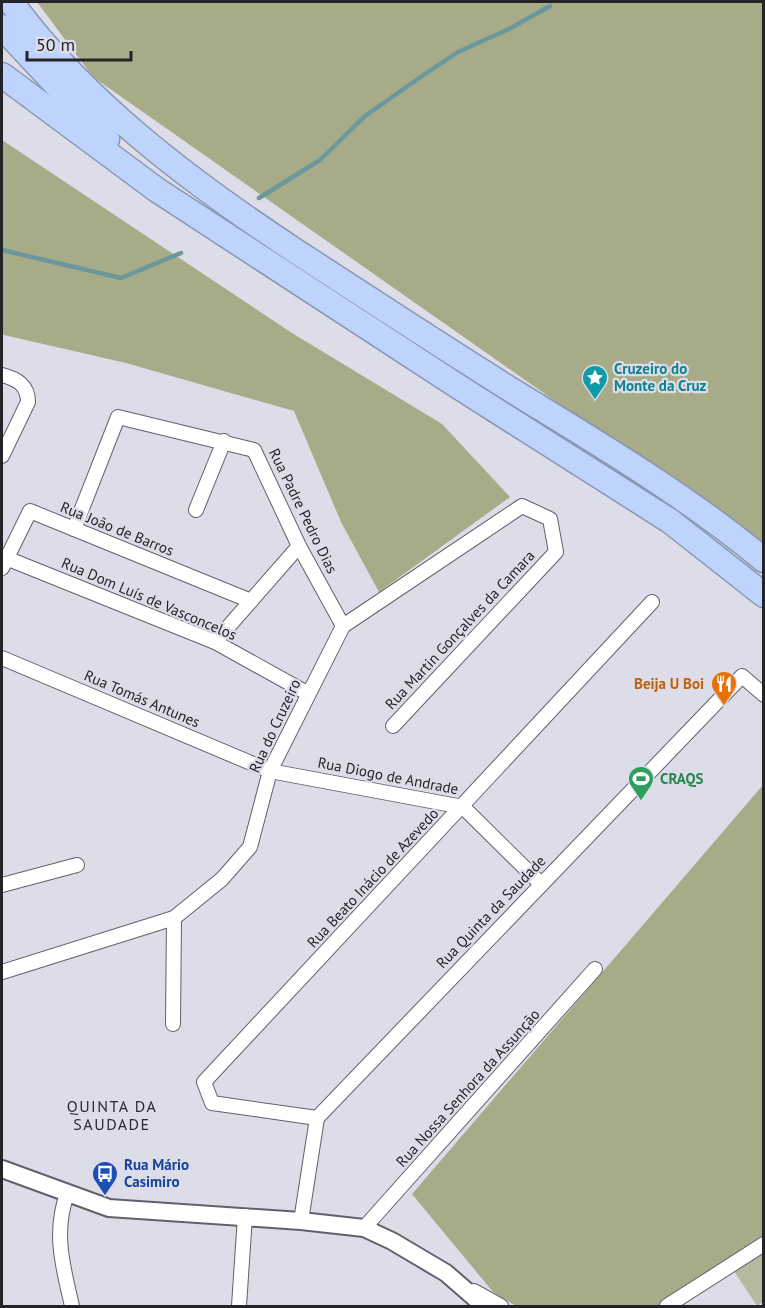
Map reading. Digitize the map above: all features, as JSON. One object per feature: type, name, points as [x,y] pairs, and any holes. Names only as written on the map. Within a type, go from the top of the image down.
[{"type":"highway","points":[[10,2],[103,104],[164,158],[224,204],[417,331],[657,480],[764,561]]},
{"type":"highway","points":[[2,27],[157,190]]},
{"type":"highway","points":[[2,75],[157,190],[459,387],[670,520],[764,595]]},
{"type":"street","points":[[2,375],[22,384],[28,392],[28,402],[2,456]]},
{"type":"street","name":"Rua Padre Pedro Dias","points":[[74,529],[118,417],[254,450],[299,546],[343,626]]},
{"type":"street","points":[[196,510],[224,441]]},
{"type":"street","name":"Rua Martin Gonçalves da Camara","points":[[343,626],[522,506],[550,519],[556,552],[393,726]]},
{"type":"street","name":"Rua João de Barros","points":[[4,563],[30,511],[251,601]]},
{"type":"street","points":[[215,642],[299,546]]},
{"type":"street","name":"Rua Dom Luís de Vasconcelos","points":[[4,563],[215,642],[307,693]]},
{"type":"street","name":"Rua Beato Inácio de Azevedo","points":[[316,1118],[212,1103],[204,1082],[652,602]]},
{"type":"street","name":"Rua do Cruzeiro","points":[[2,972],[174,918],[222,879],[250,847],[270,771],[307,693],[343,626]]},
{"type":"street","name":"Rua Tomás Antunes","points":[[2,658],[270,771]]},
{"type":"street","name":"Rua Quinta da Saudade","points":[[316,1118],[742,676],[764,695]]},
{"type":"street","name":"Rua Diogo de Andrade","points":[[270,771],[463,807],[541,884]]},
{"type":"street","points":[[2,885],[77,865]]},
{"type":"street","points":[[173,1024],[174,918]]},
{"type":"street","name":"Rua Nossa Senhora da Assunção","points":[[364,1228],[595,969]]},
{"type":"street","points":[[301,1221],[316,1118]]},
{"type":"street","points":[[2,1168],[109,1208],[245,1216],[364,1228],[392,1241],[501,1306]]},
{"type":"street","points":[[67,1194],[61,1212],[58,1238],[72,1306]]},
{"type":"street","points":[[239,1306],[245,1216]]},
{"type":"street","points":[[667,1306],[764,1244]]},
{"type":"street","points":[[462,1284],[484,1306]]},
{"type":"green space","points":[[37,2],[763,2],[763,547],[93,77]]},
{"type":"green space","points":[[2,140],[292,333],[442,424],[510,497],[379,592],[341,522],[294,411],[126,363],[4,335],[2,333]]},
{"type":"green space","points":[[763,785],[763,1236],[657,1306],[516,1306],[493,1292],[412,1194]]},
{"type":"green space","points":[[761,1254],[763,1258],[763,1302],[757,1306],[734,1271]]},
{"type":"waterway","points":[[259,198],[320,160],[365,116],[458,52],[509,29],[550,6]]},
{"type":"waterway","points":[[2,250],[121,278],[181,253]]},
{"type":"place","name":"Cruzeiro do Monte da Cruz","points":[[595,401]]},
{"type":"place","name":"Beija U Boi","points":[[724,707]]},
{"type":"place","name":"CRAQS","points":[[641,802]]},
{"type":"place","name":"Rua Mário Casimiro","points":[[105,1197]]},
{"type":"district","name":"QUINTA DA SAUDADE","points":[[112,1115]]}]
